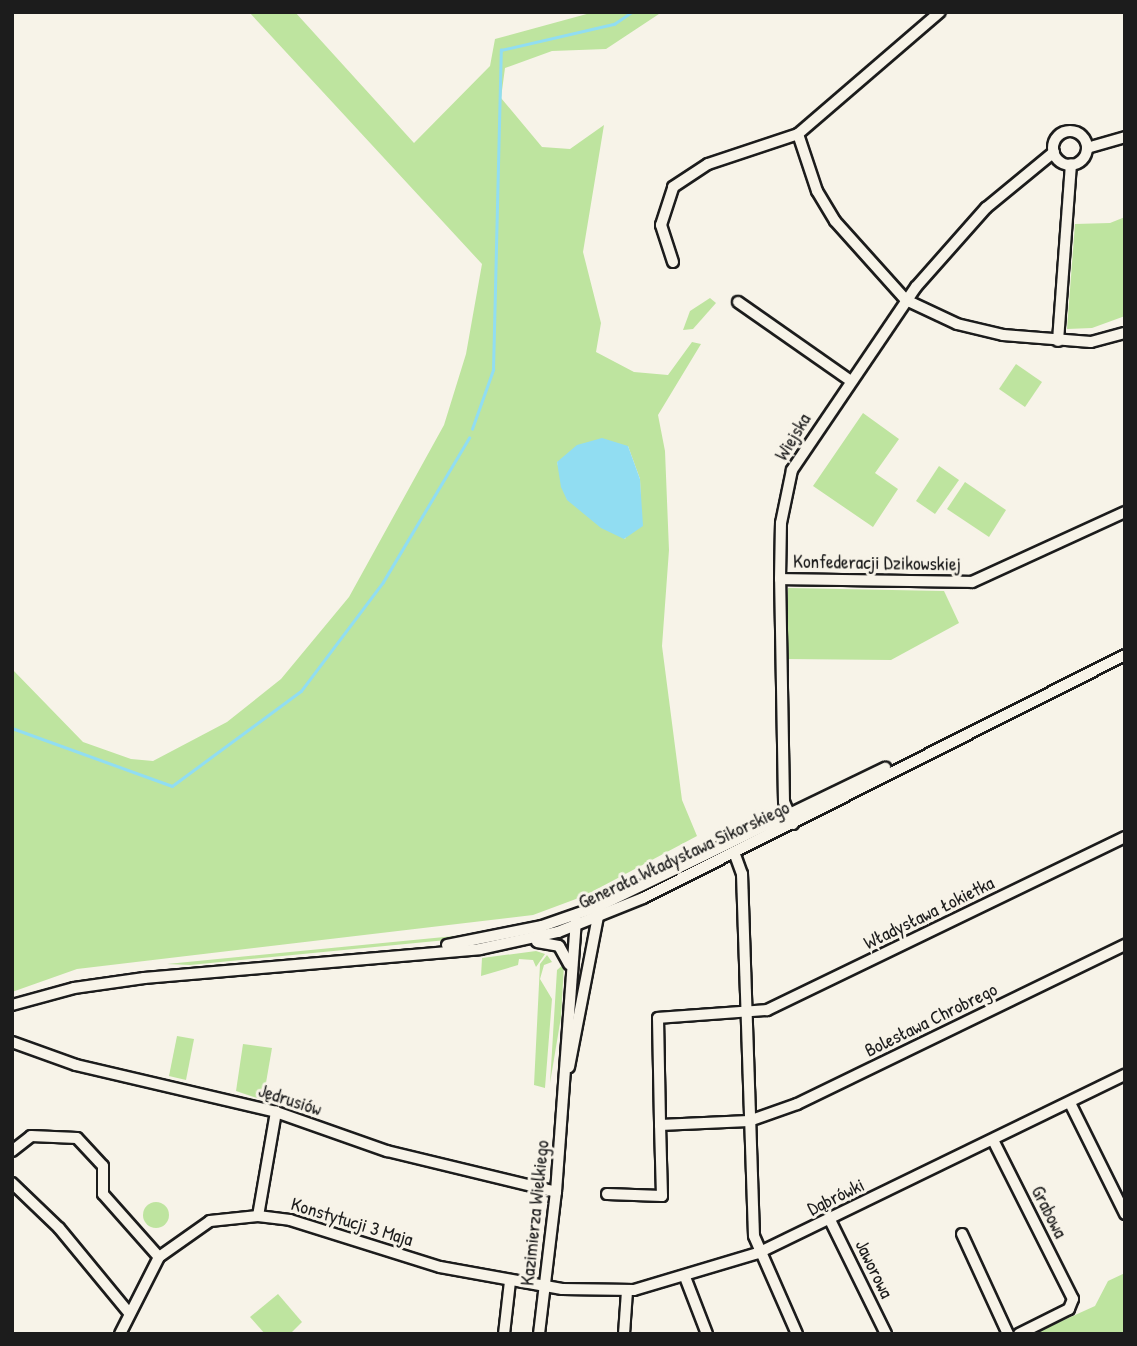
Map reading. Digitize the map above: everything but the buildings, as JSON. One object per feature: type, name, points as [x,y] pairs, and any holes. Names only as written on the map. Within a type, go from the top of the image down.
[{"type":"street","points":[[673,262],[661,225],[673,187],[708,164],[798,134],[940,12]]},
{"type":"street","points":[[1071,164],[1054,152],[1057,136],[1067,131],[1077,132],[1086,146]]},
{"type":"street","points":[[798,134],[817,191],[835,221],[906,300],[973,329],[1058,341],[1091,342],[1125,333]]},
{"type":"street","points":[[1086,146],[1125,137]]},
{"type":"street","points":[[1071,164],[1080,161],[1086,146]]},
{"type":"street","name":"Wiejska","points":[[791,819],[780,579],[781,523],[793,470],[906,300],[986,208],[1054,152]]},
{"type":"street","points":[[1058,341],[1071,164]]},
{"type":"street","points":[[738,302],[850,381]]},
{"type":"street","name":"Konfederacji Dzikowskiej","points":[[780,579],[972,582],[1125,512]]},
{"type":"street","name":"Generała Władysława Sikorskiego","points":[[12,1005],[144,978],[505,945],[578,920],[1125,655]]},
{"type":"street","name":"Generała Władysława Sikorskiego","points":[[417,951],[598,917],[734,852],[791,819]]},
{"type":"street","name":"Władysława Łokietka","points":[[746,1016],[1125,837]]},
{"type":"street","points":[[734,852],[742,874],[750,1121],[758,1253],[797,1334]]},
{"type":"street","name":"Kazimierza Wielkiego","points":[[563,1095],[586,958],[598,917]]},
{"type":"street","points":[[578,920],[586,958]]},
{"type":"street","name":"Kazimierza Wielkiego","points":[[539,1334],[556,1192],[570,976],[578,920]]},
{"type":"street","name":"Kazimierza Wielkiego","points":[[505,945],[549,941],[567,955],[570,976]]},
{"type":"street","name":"Bolesława Chrobrego","points":[[660,1125],[750,1121],[797,1104],[1125,945]]},
{"type":"street","points":[[607,1194],[662,1196],[658,1018],[746,1016]]},
{"type":"street","name":"Jędrusiów","points":[[12,1042],[76,1065],[276,1112],[387,1151],[556,1192]]},
{"type":"street","name":"Dąbrówki","points":[[545,1287],[627,1291],[758,1253],[1125,1075]]},
{"type":"street","points":[[1070,1103],[1125,1214]]},
{"type":"street","points":[[258,1216],[276,1112]]},
{"type":"street","points":[[12,1152],[31,1136],[77,1138],[103,1166],[103,1194],[159,1257]]},
{"type":"street","name":"Grabowa","points":[[993,1140],[1073,1299],[1069,1309],[1019,1334]]},
{"type":"street","points":[[12,1182],[59,1228],[130,1313]]},
{"type":"street","name":"Konstytucji 3 Maja","points":[[120,1334],[159,1257],[201,1225],[258,1216],[310,1225],[440,1267],[545,1287]]},
{"type":"street","name":"Jaworowa","points":[[830,1220],[886,1334]]},
{"type":"street","points":[[962,1234],[1008,1334]]},
{"type":"street","points":[[685,1276],[707,1334]]},
{"type":"street","points":[[504,1334],[510,1281]]},
{"type":"street","points":[[624,1334],[627,1291]]},
{"type":"green space","points":[[249,12],[295,12],[414,143],[490,66],[495,39],[594,12],[662,12],[606,49],[552,51],[505,68],[501,98],[542,147],[570,149],[604,125],[583,252],[601,323],[596,352],[634,372],[668,375],[692,342],[701,344],[658,415],[665,451],[669,550],[662,646],[682,800],[697,836],[584,896],[533,915],[77,969],[12,992],[12,669],[83,742],[131,759],[153,761],[227,722],[281,679],[349,597],[444,425],[466,354],[482,264]],"holes":[[[628,446],[640,479],[641,507],[625,539],[567,499],[557,462]]]},
{"type":"green space","points":[[1125,217],[1125,316],[1092,328],[1067,329],[1075,224],[1110,223]]},
{"type":"green space","points":[[710,298],[716,303],[693,329],[683,330],[690,311]]},
{"type":"green space","points":[[1016,364],[1042,382],[1025,407],[999,389]]},
{"type":"green space","points":[[863,413],[899,439],[875,473],[898,489],[873,527],[813,486]]},
{"type":"green space","points":[[939,466],[959,480],[935,514],[916,501]]},
{"type":"green space","points":[[965,482],[1006,510],[989,537],[947,509]]},
{"type":"green space","points":[[788,588],[944,591],[959,623],[891,660],[787,659]]},
{"type":"green space","points":[[527,923],[467,938],[190,965],[167,964],[465,935]]},
{"type":"green space","points":[[536,951],[545,954],[536,967],[533,960],[519,959],[518,965],[481,976],[482,958]]},
{"type":"green space","points":[[547,955],[552,962],[544,965],[540,979],[552,999],[545,1088],[534,1085],[540,964]]},
{"type":"green space","points":[[564,964],[561,1017],[550,1083],[557,970]]},
{"type":"green space","points":[[177,1036],[194,1039],[186,1080],[169,1076]]},
{"type":"green space","points":[[243,1044],[272,1048],[263,1100],[236,1091]]},
{"type":"green space","points":[[156,1202],[165,1206],[169,1215],[165,1224],[156,1228],[147,1224],[143,1215],[147,1206]]},
{"type":"green space","points":[[1125,1273],[1125,1334],[1033,1334],[1095,1306],[1108,1281]]},
{"type":"green space","points":[[278,1294],[302,1322],[290,1334],[265,1334],[250,1317]]},
{"type":"water","points":[[602,438],[628,446],[640,479],[643,526],[624,539],[601,528],[567,500],[561,487],[557,462],[577,445]]},
{"type":"waterway","points":[[472,429],[493,370],[501,50],[614,24],[632,12]]},
{"type":"waterway","points":[[12,728],[172,786],[301,691],[383,582],[469,438]]}]
